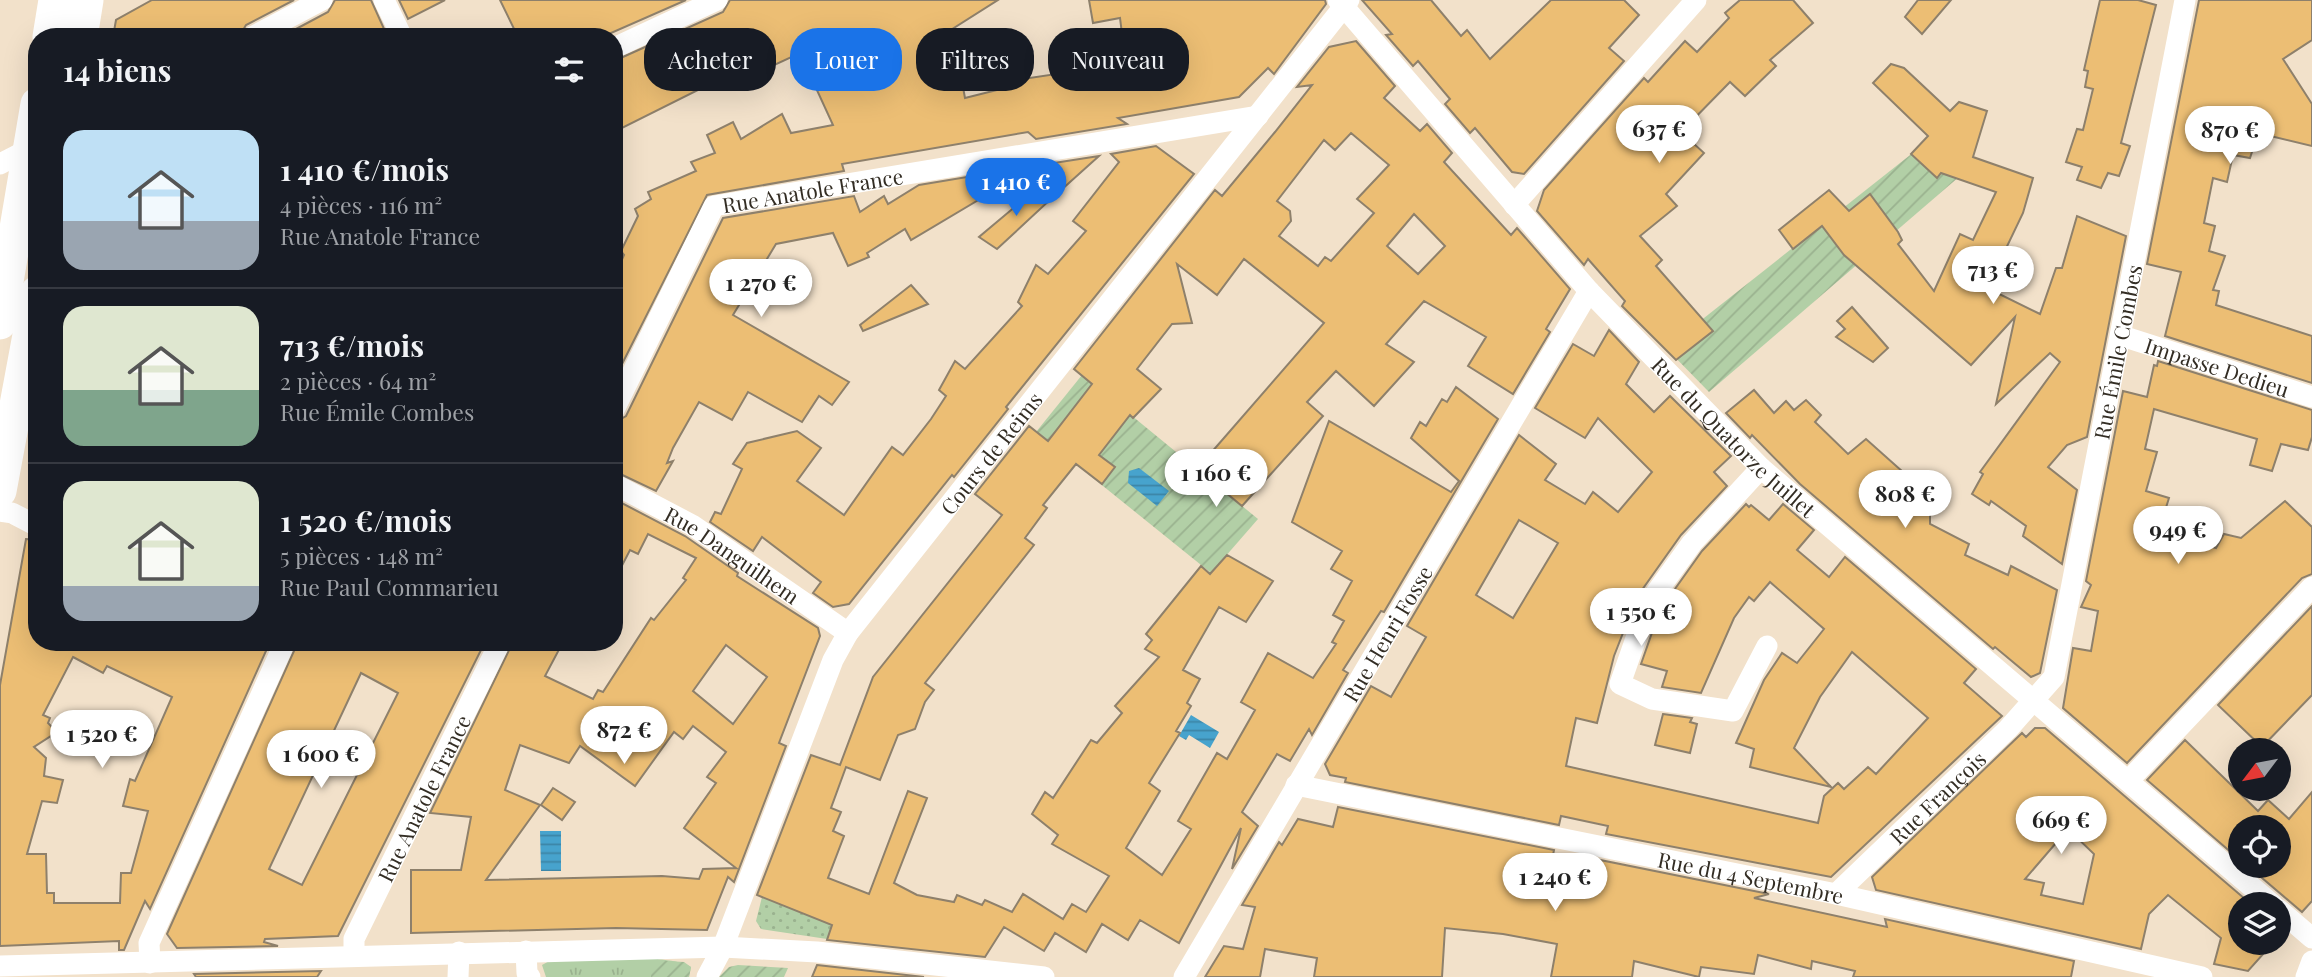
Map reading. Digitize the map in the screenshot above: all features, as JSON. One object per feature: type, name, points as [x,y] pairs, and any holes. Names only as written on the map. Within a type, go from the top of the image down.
[{"type":"main road","points":[[50,28],[55,0]]},
{"type":"main road","points":[[82,28],[87,0]]},
{"type":"main road","points":[[0,323],[22,153],[28,133]]},
{"type":"main road","points":[[0,491],[28,365]]},
{"type":"street","points":[[269,28],[322,0]]},
{"type":"street","points":[[384,0],[398,28]]},
{"type":"street","points":[[623,43],[717,0]]},
{"type":"street","points":[[1514,205],[1696,0]]},
{"type":"street","name":"Rue Émile Combes","points":[[2036,700],[2054,677],[2185,0]]},
{"type":"street","name":"Rue du Quatorze Juillet","points":[[1344,2],[1589,291],[1761,468],[2258,892]]},
{"type":"street","name":"Cours de Reims","points":[[707,977],[723,947],[833,660],[848,633],[1258,117],[1344,2]]},
{"type":"street","name":"Rue Anatole France","points":[[623,392],[714,206],[1258,117]]},
{"type":"street","name":"Rue Henri Fosse","points":[[1184,977],[1589,291]]},
{"type":"street","name":"Impasse Dedieu","points":[[2122,336],[2312,397]]},
{"type":"street","points":[[1761,468],[1692,543],[1648,604],[1620,684],[1652,699],[1733,711],[1767,646]]},
{"type":"street","name":"Rue Danguilhem","points":[[623,489],[692,525],[848,633]]},
{"type":"street","points":[[0,511],[12,513],[28,521]]},
{"type":"street","points":[[2129,780],[2312,587]]},
{"type":"street","points":[[150,963],[149,943],[277,651]]},
{"type":"street","name":"Rue Anatole France","points":[[354,955],[354,939],[496,651]]},
{"type":"street","name":"Rue François","points":[[1836,894],[2036,700]]},
{"type":"street","name":"Rue du 4 Septembre","points":[[1296,785],[1836,894],[2202,977]]},
{"type":"street","points":[[2291,920],[2312,938]]},
{"type":"street","points":[[0,966],[723,947],[817,952],[1044,977]]},
{"type":"street","points":[[526,951],[527,973],[530,977]]},
{"type":"street","points":[[458,977],[459,952]]},
{"type":"street","points":[[2306,977],[2312,961]]},
{"type":"green space","points":[[1919,148],[1967,170],[1709,392],[1666,348]]},
{"type":"green space","points":[[1082,375],[1258,519],[1211,573],[1036,432]]},
{"type":"green space","points":[[762,897],[833,925],[827,939],[761,929],[756,921]]},
{"type":"green space","points":[[646,958],[691,967],[689,977],[546,977],[542,965],[553,959]]},
{"type":"green space","points":[[652,960],[684,962],[691,967],[689,977],[651,977]]},
{"type":"green space","points":[[738,965],[788,968],[784,977],[719,977],[729,967]]},
{"type":"water","points":[[1139,468],[1169,491],[1157,506],[1128,483],[1129,471]]},
{"type":"water","points":[[1191,715],[1219,732],[1210,748],[1189,735],[1186,740],[1179,736]]},
{"type":"water","points":[[540,831],[561,831],[561,871],[541,871]]},
{"type":"building","points":[[152,0],[294,0],[244,28],[115,28],[116,20]]},
{"type":"building","points":[[335,0],[371,0],[384,28],[298,28],[328,12]]},
{"type":"building","points":[[399,0],[445,0],[408,19]]},
{"type":"building","points":[[500,0],[686,0],[622,28],[514,28]]},
{"type":"building","points":[[730,0],[998,0],[954,28],[916,28],[916,91],[964,91],[965,98],[993,91],[1034,91],[1034,77],[1048,75],[1048,91],[1189,91],[1189,28],[1121,28],[1120,18],[1093,23],[1089,0],[1325,0],[1326,4],[1274,74],[1268,68],[1239,97],[1118,118],[1127,124],[1036,139],[1028,132],[842,164],[844,171],[707,195],[623,362],[623,247],[638,216],[635,209],[651,199],[648,192],[696,171],[691,162],[715,153],[707,135],[733,122],[741,139],[782,114],[791,133],[833,125],[817,91],[902,91],[902,28],[790,28],[790,58],[776,64],[776,28],[687,28],[723,12]]},
{"type":"building","points":[[1362,0],[1431,0],[1461,36],[1467,30],[1490,59],[1551,0],[1624,0],[1639,15],[1609,48],[1624,61],[1524,174],[1512,172],[1475,128],[1470,133],[1445,104],[1450,99],[1418,61],[1413,66],[1386,35],[1392,34]]},
{"type":"building","points":[[1740,0],[1793,0],[1813,23],[1770,60],[1776,66],[1745,96],[1730,82],[1681,132],[1704,153],[1666,194],[1677,206],[1640,236],[1662,260],[1656,266],[1713,331],[1676,360],[1622,306],[1625,301],[1588,259],[1584,265],[1537,211],[1544,190],[1644,78],[1648,82],[1685,41],[1697,52],[1729,18],[1725,13]]},
{"type":"building","points":[[1918,0],[1951,0],[1922,34],[1905,17]]},
{"type":"building","points":[[2100,0],[2138,0],[2156,5],[2121,143],[2130,146],[2119,176],[2108,173],[2101,188],[2077,180],[2082,167],[2066,162],[2077,129],[2083,130],[2093,89],[2085,87],[2088,71],[2084,70]]},
{"type":"building","points":[[2199,0],[2312,0],[2312,40],[2283,59],[2312,104],[2312,146],[2258,133],[2250,158],[2233,155],[2227,182],[2213,178],[2204,223],[2215,226],[2209,251],[2225,256],[2213,290],[2219,291],[2216,305],[2312,336],[2312,383],[2165,336],[2181,272],[2147,264]]},
{"type":"building","points":[[1356,41],[1395,86],[1384,98],[1420,131],[1427,124],[1452,153],[1444,162],[1511,235],[1517,228],[1570,289],[1546,329],[1550,332],[1513,394],[1468,366],[1486,337],[1424,301],[1386,344],[1414,362],[1374,406],[1336,371],[1307,402],[1323,416],[1242,506],[1197,469],[1324,323],[1244,259],[1217,295],[1177,264],[1192,323],[1172,324],[1137,369],[1161,389],[1133,418],[1130,415],[1099,455],[1115,467],[1102,484],[1076,464],[1043,505],[1047,508],[1025,538],[1034,545],[925,683],[934,690],[925,702],[915,729],[898,735],[880,780],[846,767],[831,808],[841,812],[833,831],[844,836],[828,878],[869,894],[908,791],[927,798],[894,883],[917,895],[954,902],[957,895],[982,905],[985,900],[1012,912],[1023,894],[1063,919],[1072,904],[1086,912],[1109,876],[1052,844],[1058,835],[1032,814],[1045,792],[1053,798],[1091,740],[1097,743],[1122,713],[1115,706],[1159,657],[1145,649],[1152,640],[1146,634],[1201,566],[1210,574],[1227,555],[1273,581],[1246,622],[1219,607],[1183,670],[1200,679],[1187,703],[1191,706],[1176,731],[1180,733],[1149,783],[1160,791],[1126,848],[1162,875],[1191,829],[1178,821],[1217,753],[1227,759],[1255,710],[1241,702],[1268,653],[1313,678],[1336,644],[1332,642],[1344,621],[1333,615],[1352,581],[1331,569],[1342,551],[1292,522],[1329,421],[1451,492],[1459,481],[1411,438],[1420,422],[1426,426],[1442,399],[1447,402],[1456,387],[1498,419],[1384,612],[1381,611],[1343,670],[1348,673],[1312,735],[1309,729],[1290,761],[1277,754],[1242,812],[1258,826],[1232,869],[1241,828],[1179,943],[1140,920],[1128,940],[1102,924],[1086,952],[1055,933],[1044,951],[1004,927],[985,957],[827,940],[832,925],[757,895],[811,755],[840,765],[873,677],[1002,515],[975,494],[1029,426],[1048,441],[1092,384],[1074,369],[1215,190],[1222,196],[1275,132],[1312,85],[1297,87],[1329,47]],"holes":[[[1351,133],[1389,165],[1357,199],[1374,213],[1331,261],[1325,257],[1318,266],[1279,236],[1291,221],[1290,211],[1277,201],[1324,140],[1335,150]],[[1414,214],[1445,246],[1418,274],[1387,246]]]},
{"type":"building","points":[[644,48],[644,91],[696,91],[623,128],[623,57]]},
{"type":"building","points":[[1891,64],[1904,68],[1950,111],[1959,102],[1987,111],[1973,157],[2033,178],[2023,213],[1987,288],[2040,314],[2056,268],[2062,268],[2077,216],[2126,236],[2087,437],[2067,445],[2048,467],[2077,490],[2062,564],[2023,536],[2026,526],[1991,501],[1989,505],[1972,494],[1983,474],[1980,472],[2060,362],[2050,353],[1996,404],[2015,317],[1971,365],[1844,255],[1822,226],[1793,249],[1779,230],[1829,190],[1849,211],[1870,194],[1898,232],[1902,240],[1898,244],[1934,291],[1960,234],[1973,240],[1996,192],[1941,173],[1937,178],[1911,154],[1928,136],[1873,83]]},
{"type":"building","points":[[1156,146],[1194,174],[1006,407],[1008,409],[954,477],[952,475],[849,604],[833,607],[813,593],[821,582],[762,537],[753,551],[710,522],[715,512],[721,514],[742,469],[733,464],[747,443],[797,431],[821,448],[797,481],[844,515],[892,447],[903,455],[931,419],[946,396],[939,390],[955,361],[965,369],[1022,306],[1018,302],[1036,265],[1048,274],[1086,231],[1073,221],[1119,162],[1111,154]]},
{"type":"building","points":[[1099,156],[1060,191],[1041,165]]},
{"type":"building","points":[[1009,170],[1017,177],[911,240],[905,229],[867,253],[869,257],[848,266],[833,233],[776,244],[733,315],[849,382],[832,405],[819,396],[802,422],[748,392],[732,420],[699,402],[673,448],[667,463],[673,461],[656,491],[623,475],[623,418],[723,218],[854,196],[860,212],[884,196],[888,204],[919,185]]},
{"type":"building","points":[[1041,185],[1052,198],[997,249],[979,237]]},
{"type":"building","points":[[911,285],[928,304],[863,331],[860,325]]},
{"type":"building","points":[[1852,307],[1888,348],[1873,362],[1836,337],[1845,329],[1837,321]]},
{"type":"building","points":[[1609,330],[1639,362],[1626,384],[1654,412],[1670,396],[1731,456],[1714,472],[1727,486],[1681,535],[1637,597],[1614,656],[1597,723],[1576,718],[1566,766],[1818,823],[1824,796],[1838,783],[1844,789],[1868,767],[1876,774],[1928,718],[1852,652],[1820,697],[1794,748],[1831,787],[1750,767],[1754,749],[1736,743],[1764,680],[1782,653],[1797,663],[1824,629],[1770,582],[1754,601],[1749,597],[1734,618],[1701,693],[1662,687],[1667,671],[1641,664],[1660,610],[1702,551],[1746,504],[1769,520],[1783,504],[1814,530],[1797,550],[1829,577],[1845,557],[1976,669],[1964,683],[2002,716],[1831,877],[1606,834],[1608,826],[1561,816],[1559,825],[1345,782],[1346,778],[1330,775],[1325,764],[1371,686],[1391,697],[1426,637],[1407,626],[1519,435],[1556,464],[1545,480],[1585,504],[1593,492],[1618,512],[1652,472],[1598,418],[1585,438],[1535,408],[1573,344],[1594,356]],"holes":[[[1519,520],[1558,543],[1513,618],[1476,595]]]},
{"type":"building","points":[[2158,361],[2312,410],[2312,437],[2308,450],[2281,444],[2272,471],[2250,465],[2257,439],[2154,409],[2145,449],[2157,452],[2146,491],[2169,498],[2158,533],[2216,548],[2224,534],[2241,538],[2285,501],[2312,527],[2312,574],[2302,578],[2127,763],[2063,708],[2073,648],[2091,651],[2098,611],[2081,607],[2091,585],[2086,581],[2123,391],[2147,397],[2154,365],[2157,366]]},
{"type":"building","points":[[1754,390],[1774,413],[1786,401],[1794,410],[1806,400],[1821,415],[1815,422],[1848,454],[1866,439],[1913,481],[1909,484],[1930,503],[1930,524],[1969,544],[1965,555],[2008,575],[2011,566],[2057,590],[2040,673],[2031,677],[1995,647],[1993,649],[1800,484],[1752,435],[1750,438],[1726,413]]},
{"type":"building","points":[[623,504],[685,536],[738,573],[737,576],[818,628],[820,636],[779,743],[786,746],[734,882],[728,877],[707,930],[616,928],[411,933],[411,870],[461,870],[471,817],[430,813],[509,651],[558,651],[545,676],[593,699],[598,690],[603,692],[651,618],[654,620],[686,580],[683,578],[696,558],[648,534],[638,554],[630,550],[623,564]],"holes":[[[726,645],[767,677],[733,724],[693,691]],[[693,726],[726,752],[707,777],[716,783],[684,828],[736,868],[703,869],[699,879],[662,876],[486,880],[540,805],[505,790],[520,745],[569,763],[580,746],[635,786],[674,732],[683,739]]]},
{"type":"building","points":[[26,539],[28,651],[266,651],[150,909],[145,901],[124,950],[119,950],[119,941],[0,946],[0,685]],"holes":[[[73,657],[103,673],[107,666],[172,697],[135,781],[130,779],[123,806],[148,811],[131,873],[121,873],[120,903],[54,903],[54,893],[47,893],[46,854],[27,854],[42,801],[57,803],[63,780],[44,776],[46,758],[34,747],[57,732],[48,723],[50,718],[43,715]]]},
{"type":"building","points":[[2312,606],[2312,695],[2271,738],[2253,738],[2218,705]]},
{"type":"building","points":[[294,651],[480,651],[338,936],[265,939],[264,942],[278,946],[177,948],[167,934]],"holes":[[[361,673],[398,693],[302,885],[269,869]]]},
{"type":"building","points":[[1663,714],[1692,718],[1690,722],[1697,724],[1690,753],[1655,745]]},
{"type":"building","points":[[2035,728],[2045,728],[2237,892],[2228,892],[2228,955],[2262,955],[2248,971],[2214,964],[2221,938],[2168,895],[2149,914],[2141,949],[1876,890],[1872,877],[2022,733],[2026,737]],"holes":[[[2068,829],[2094,854],[2083,904],[2041,895],[2044,883],[2025,879]]]},
{"type":"building","points":[[2185,740],[2228,782],[2228,802],[2249,802],[2258,811],[2266,802],[2270,802],[2285,815],[2228,815],[2228,850],[2147,780]]},
{"type":"building","points":[[553,788],[575,802],[562,820],[541,805]]},
{"type":"building","points":[[2312,792],[2312,901],[2302,912],[2291,903],[2291,892],[2279,892],[2262,878],[2291,878],[2291,817]]},
{"type":"building","points":[[1338,807],[1554,850],[1553,855],[1598,865],[1600,860],[1769,894],[1754,898],[1887,927],[1885,919],[2074,961],[2071,977],[1853,977],[1855,971],[1812,961],[1811,969],[1758,955],[1754,974],[1701,967],[1699,977],[1634,961],[1632,977],[1551,977],[1557,944],[1503,934],[1445,928],[1442,977],[1314,977],[1317,958],[1265,949],[1260,977],[1205,977],[1224,946],[1243,949],[1255,907],[1242,905],[1279,842],[1282,845],[1298,819],[1333,827]]},
{"type":"building","points":[[817,965],[924,977],[812,977]]},
{"type":"building","points":[[321,971],[317,977],[196,977],[194,974]]}]
